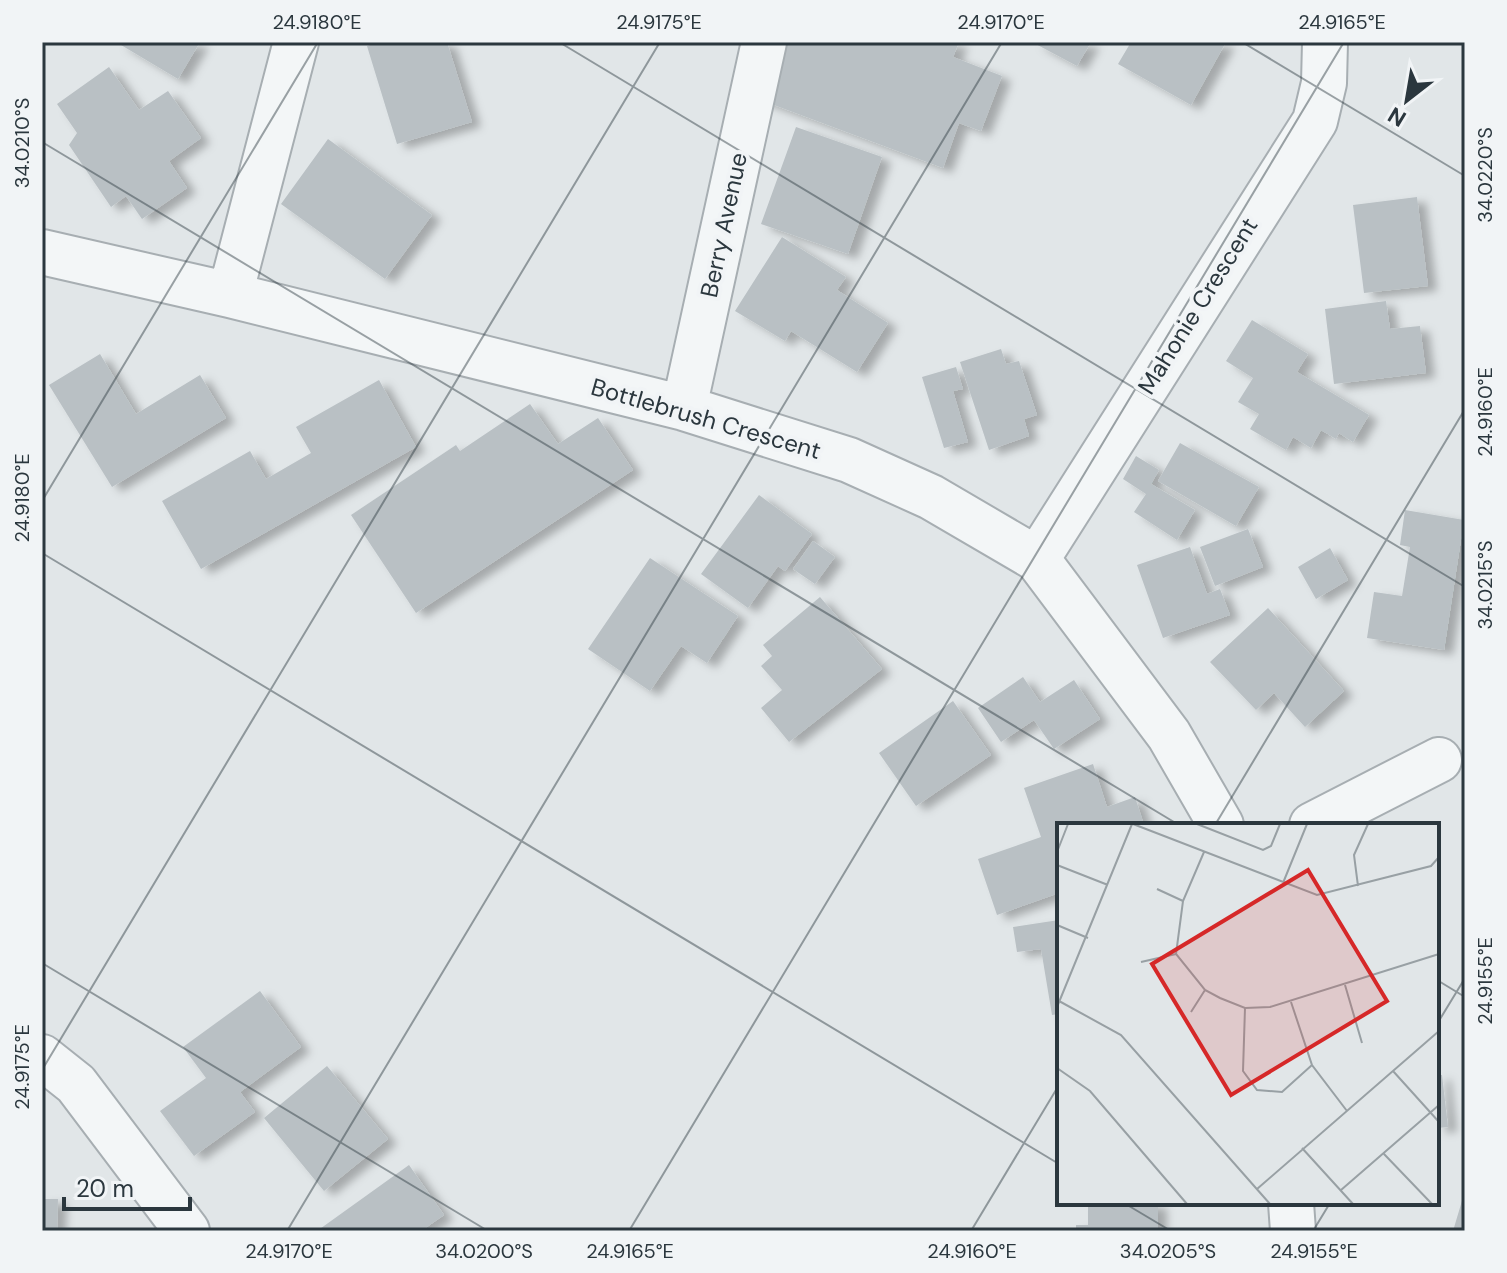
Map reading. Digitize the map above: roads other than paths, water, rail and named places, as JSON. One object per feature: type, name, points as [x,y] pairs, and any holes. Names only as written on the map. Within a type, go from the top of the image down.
[{"type":"street","points":[[230,295],[296,42]]},
{"type":"street","name":"Berry Avenue","points":[[684,408],[764,42]]},
{"type":"street","name":"Mahonie Crescent","points":[[1037,559],[1315,121],[1324,83],[1325,42]]},
{"type":"street","name":"Bottlebrush Crescent","points":[[42,252],[230,295],[684,408],[849,460],[931,497],[1037,559],[1169,735],[1220,823]]},
{"type":"street","points":[[1316,823],[1439,760]]},
{"type":"street","points":[[42,1057],[76,1084],[187,1231]]},
{"type":"street","points":[[1291,1205],[1293,1231]]}]
